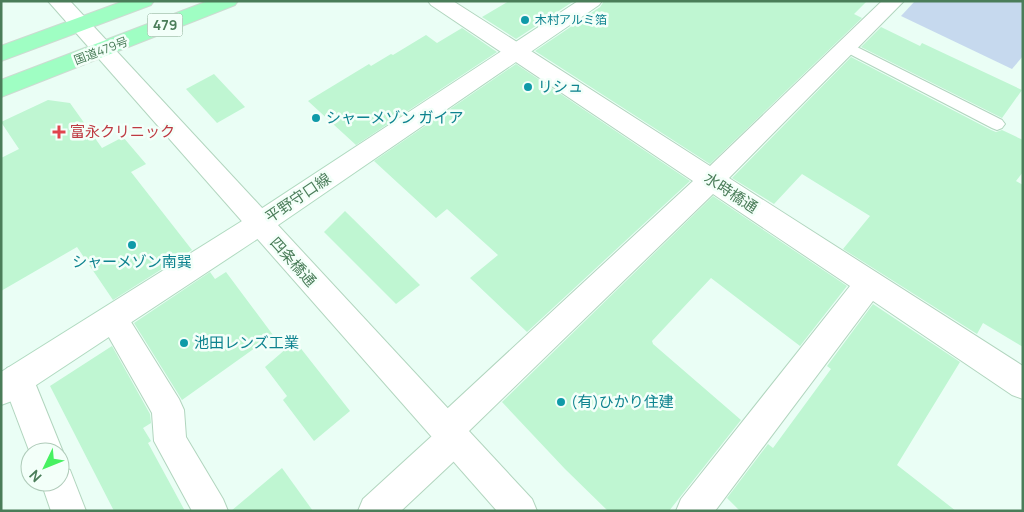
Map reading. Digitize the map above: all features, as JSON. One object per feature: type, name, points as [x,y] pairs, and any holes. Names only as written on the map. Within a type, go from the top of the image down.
[{"type":"highway","name":"479","points":[[1,54],[144,1]]},
{"type":"highway","name":"国道479号","points":[[1,89],[228,1]]},
{"type":"street","name":"四条橋通","points":[[58,1],[520,511]]},
{"type":"street","name":"水時橋通","points":[[438,1],[1023,384]]},
{"type":"street","name":"平野守口線","points":[[10,385],[259,224],[592,1]]},
{"type":"street","points":[[375,511],[450,434],[894,1]]},
{"type":"street","points":[[693,511],[869,284]]},
{"type":"street","points":[[113,318],[168,410],[170,440],[211,511]]},
{"type":"street","points":[[10,385],[41,442]]},
{"type":"street","points":[[62,492],[69,511]]},
{"type":"lane","points":[[847,47],[997,124]]},
{"type":"shaded area","points":[[915,1],[1023,1],[1023,56],[1012,69],[901,16]]},
{"type":"building","name":"木村アルミ箔","points":[[509,1],[574,1],[516,39],[482,17]]},
{"type":"building","points":[[604,1],[867,1],[854,14],[862,18],[710,164],[535,51],[600,7]]},
{"type":"building","points":[[881,27],[920,46],[922,43],[1022,90],[1002,118],[861,47]]},
{"type":"building","points":[[462,28],[497,52],[356,145],[308,101],[369,64],[371,66],[391,54],[393,55],[426,35],[437,43]]},
{"type":"building","points":[[851,57],[991,130],[996,132],[1002,130],[1023,140],[1023,172],[1016,181],[1023,185],[1023,347],[983,323],[977,334],[843,249],[870,216],[802,174],[774,204],[732,178]]},
{"type":"building","points":[[516,64],[690,181],[527,332],[470,278],[498,255],[447,209],[436,218],[374,161]]},
{"type":"building","points":[[214,74],[245,107],[217,123],[186,89]]},
{"type":"building","points":[[48,100],[70,103],[102,148],[123,137],[146,164],[131,172],[192,250],[113,300],[77,247],[1,291],[1,158],[19,149],[1,122]]},
{"type":"building","points":[[713,196],[847,286],[800,346],[711,278],[652,341],[653,344],[741,420],[669,511],[608,511],[565,469],[502,402]]},
{"type":"building","points":[[345,211],[420,285],[396,304],[324,232]]},
{"type":"building","name":"池田レンズ工業","points":[[210,272],[215,279],[226,272],[273,335],[182,400],[134,323]]},
{"type":"building","points":[[873,304],[960,362],[897,465],[956,511],[740,511],[727,498],[768,444],[773,448],[831,369],[827,366]]},
{"type":"building","points":[[295,341],[350,411],[314,441],[283,400],[287,396],[265,367]]},
{"type":"building","points":[[112,346],[150,414],[151,423],[143,428],[151,441],[148,443],[185,511],[114,511],[50,386]]},
{"type":"building","points":[[282,468],[313,511],[231,511]]},
{"type":"place","name":"木村アルミ箔","points":[[525,20]]},
{"type":"place","name":"リシュ","points":[[528,87]]},
{"type":"place","name":"シャーメゾン ガイア","points":[[316,118]]},
{"type":"place","name":"富永クリニック","points":[[59,132]]},
{"type":"place","name":"シャーメゾン南巽","points":[[132,245]]},
{"type":"place","name":"池田レンズ工業","points":[[184,343]]},
{"type":"place","name":"(有)ひかり住建","points":[[561,402]]}]
